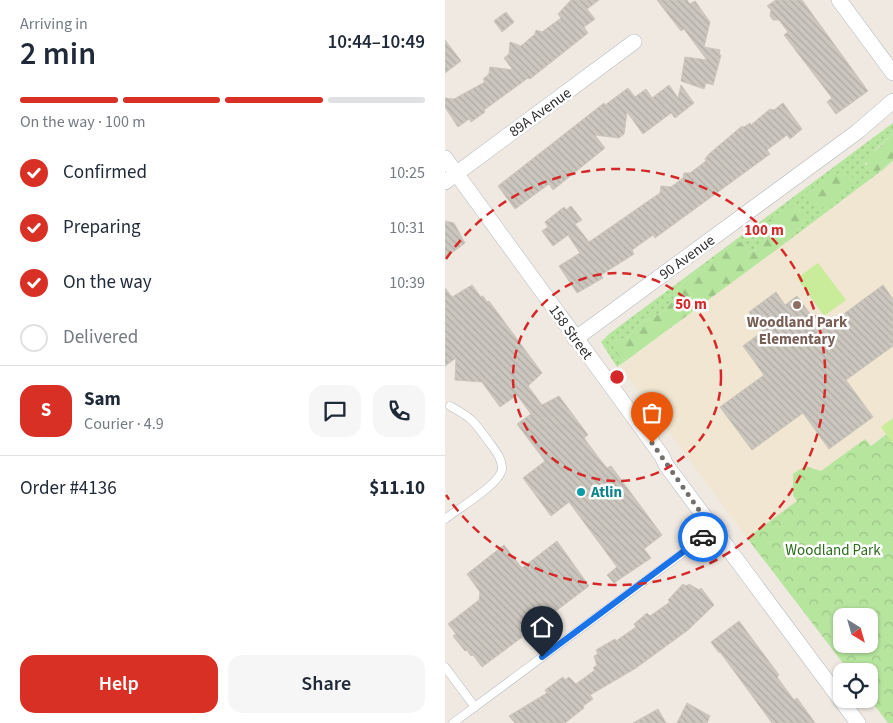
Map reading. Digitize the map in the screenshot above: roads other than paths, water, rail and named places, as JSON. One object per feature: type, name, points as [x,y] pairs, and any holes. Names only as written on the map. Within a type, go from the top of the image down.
[{"type":"street","points":[[839,0],[893,73]]},
{"type":"street","name":"89A Avenue","points":[[451,178],[634,42]]},
{"type":"street","name":"90 Avenue","points":[[575,339],[857,132],[893,101]]},
{"type":"street","name":"158 Street","points":[[445,158],[451,178],[575,339],[713,530],[858,723]]},
{"type":"lane","points":[[445,519],[493,484],[501,474],[502,467],[499,456],[471,417],[450,406]]},
{"type":"lane","points":[[453,723],[713,530]]},
{"type":"lane","points":[[445,667],[475,706]]},
{"type":"place","name":"Woodland Park Elementary","points":[[797,305]]},
{"type":"place","name":"Atlin","points":[[581,492]]},
{"type":"park label","name":"Woodland Park","points":[[833,550]]}]
